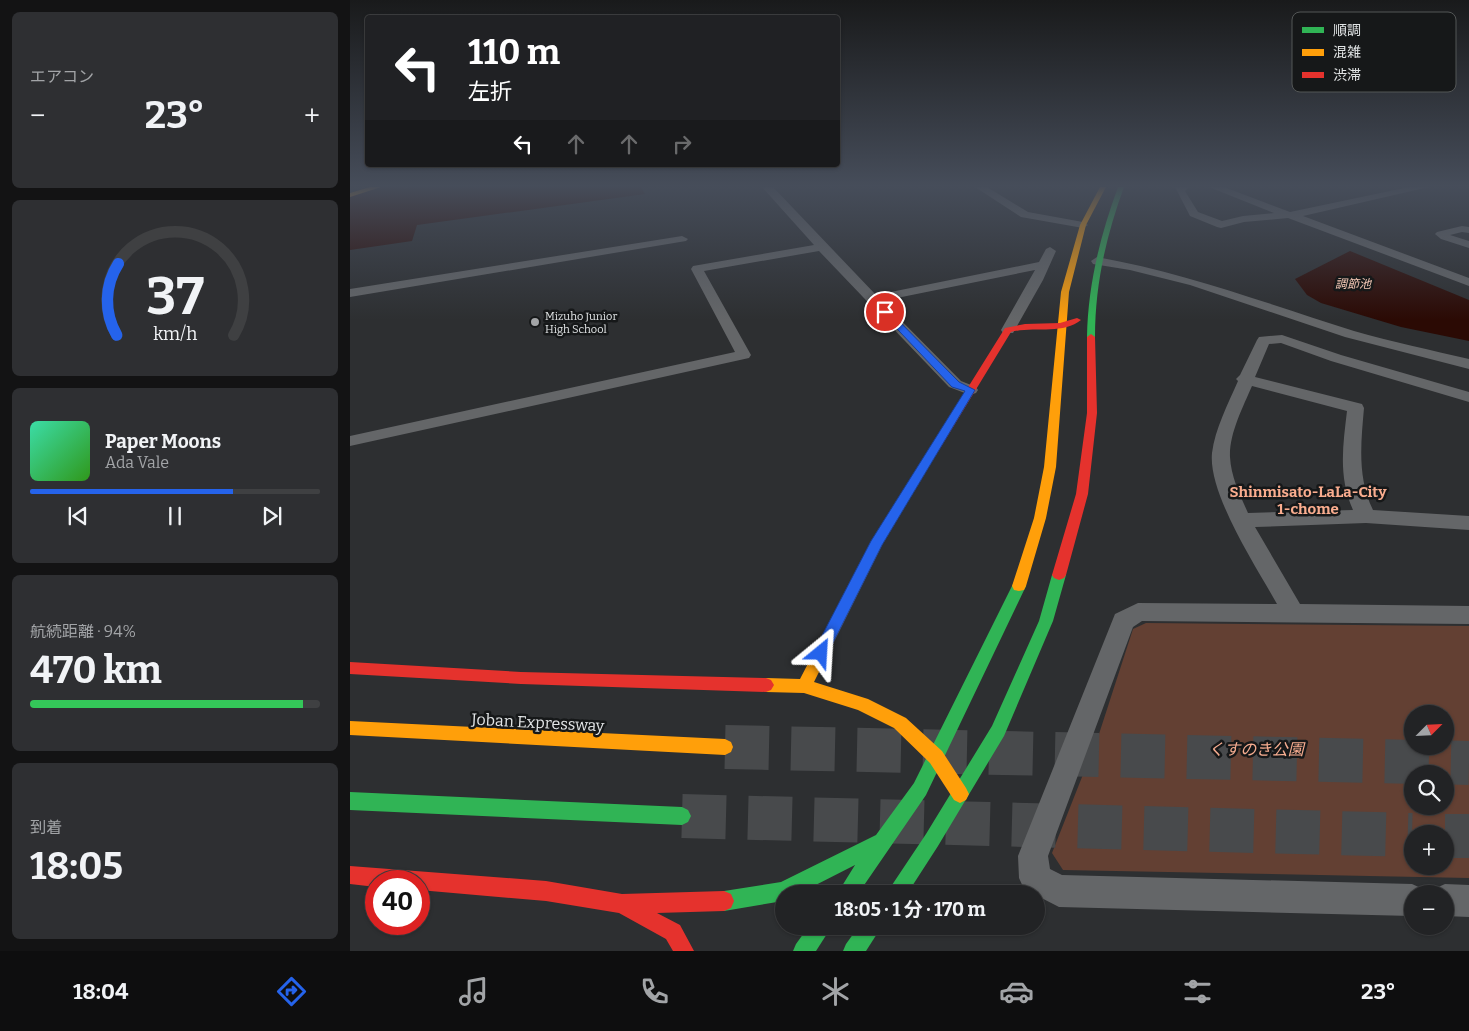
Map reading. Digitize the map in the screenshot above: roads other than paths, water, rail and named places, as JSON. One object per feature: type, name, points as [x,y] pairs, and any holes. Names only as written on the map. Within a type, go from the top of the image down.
[{"type":"main road","points":[[852,885],[920,789],[1020,584],[1040,518],[1050,467],[1065,292],[1081,231]]},
{"type":"main road","points":[[901,885],[932,840],[998,731],[1046,621],[1075,525],[1082,494],[1092,413],[1090,328],[1098,259],[1105,231]]},
{"type":"main road","points":[[804,686],[876,544],[1008,330],[1018,325],[1028,324],[1072,324],[1076,321],[1080,303],[1096,279]]},
{"type":"main road","points":[[350,668],[521,678],[804,686],[862,704],[900,723],[936,757],[960,794]]},
{"type":"main road","name":"Joban Expressway","points":[[350,728],[725,747]]},
{"type":"main road","points":[[350,801],[682,816]]},
{"type":"main road","points":[[350,875],[546,891],[622,904],[728,901],[782,891],[882,842]]},
{"type":"main road","points":[[622,904],[673,932],[684,951]]},
{"type":"main road","points":[[803,951],[815,935]]},
{"type":"main road","points":[[853,951],[865,935]]},
{"type":"street","points":[[808,231],[956,384],[970,390]]},
{"type":"street","points":[[1335,231],[1469,282]]},
{"type":"street","points":[[1452,231],[1441,234],[1469,245]]},
{"type":"street","points":[[350,293],[682,240]]},
{"type":"street","points":[[350,441],[744,355],[697,269],[822,247]]},
{"type":"street","points":[[1008,330],[1037,280],[1042,265],[1050,251]]},
{"type":"street","points":[[1098,259],[1186,279],[1368,339],[1469,364]]},
{"type":"street","points":[[1098,259],[1136,261],[1193,274],[1357,329],[1469,356]]},
{"type":"street","points":[[873,299],[1042,265]]},
{"type":"street","points":[[1293,613],[1242,520],[1226,482],[1221,459],[1222,445],[1244,379],[1264,340],[1282,339],[1345,361],[1469,397]]},
{"type":"street","points":[[1345,361],[1368,339]]},
{"type":"street","points":[[1244,379],[1356,408],[1350,468],[1357,500],[1366,516]]},
{"type":"street","points":[[1242,520],[1366,516],[1469,523]]},
{"type":"street","points":[[1404,900],[1060,891],[1035,878],[1033,856],[1122,621],[1138,612],[1469,615]]},
{"type":"street","points":[[882,842],[926,809],[960,794]]},
{"type":"street","points":[[1454,900],[1469,901]]},
{"type":"water","points":[[350,231],[415,231],[412,241],[350,250]]},
{"type":"water","name":"調節池","points":[[1350,251],[1469,300],[1469,341],[1401,327],[1321,303],[1307,295],[1295,279]]},
{"type":"tunnel","points":[[725,747],[1469,763]]},
{"type":"tunnel","points":[[682,816],[1404,835]]},
{"type":"tunnel","points":[[1454,836],[1469,836]]},
{"type":"place","name":"Mizuho Junior High School","points":[[535,322]]},
{"type":"district","name":"Shinmisato-LaLa-City 1-chome","points":[[1308,500]]},
{"type":"park label","name":"くすのき公園","points":[[1256,749]]}]
